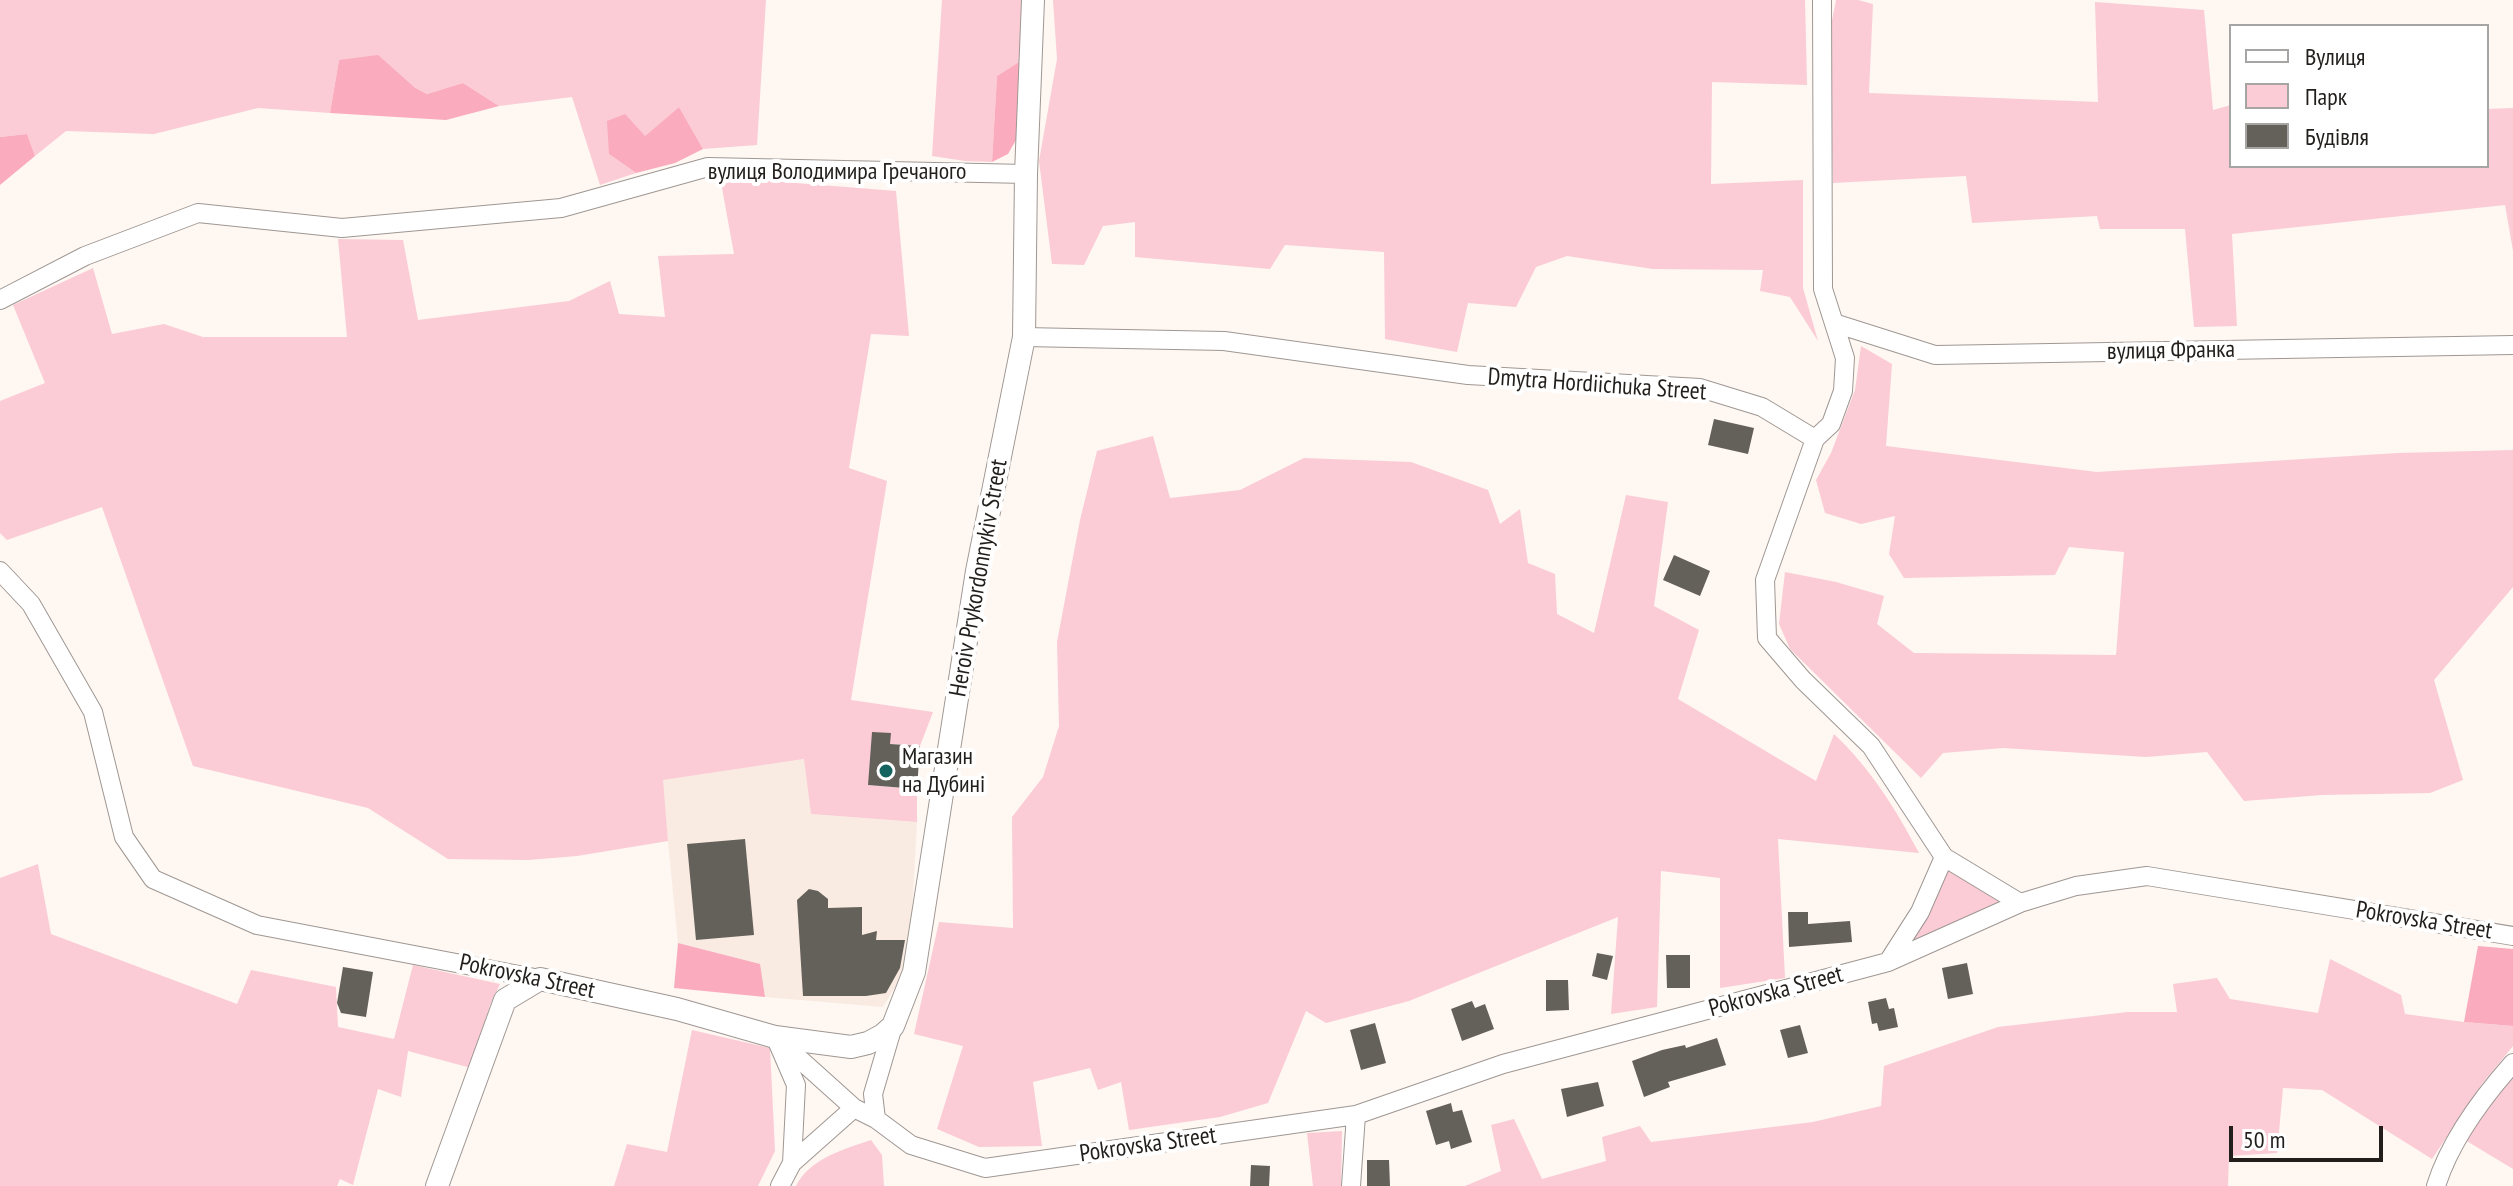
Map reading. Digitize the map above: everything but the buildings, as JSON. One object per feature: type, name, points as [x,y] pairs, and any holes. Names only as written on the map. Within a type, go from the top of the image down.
[{"type":"street","name":"Heroiv Prykordonnykiv Street","points":[[893,1026],[914,972],[977,571],[1024,337],[1033,0]]},
{"type":"street","points":[[1822,0],[1823,289],[1845,358],[1843,391],[1831,424],[1815,439],[1765,580],[1767,638],[1803,680],[1871,746],[1944,857],[2020,903]]},
{"type":"street","name":"вулиця Володимира Гречаного","points":[[0,300],[85,256],[198,213],[342,228],[561,208],[708,167],[1026,174]]},
{"type":"street","name":"вулиця Франка","points":[[1834,323],[1935,355],[2513,345]]},
{"type":"street","name":"Dmytra Hordiichuka Street","points":[[1024,337],[1224,341],[1468,375],[1700,388],[1762,407],[1815,439]]},
{"type":"street","name":"Pokrovska Street","points":[[0,571],[31,604],[93,712],[124,837],[153,879],[257,925],[540,979],[677,1009],[775,1037],[854,1108],[876,1119],[911,1145],[985,1168],[1356,1115],[1503,1064],[1888,962],[2020,903],[2076,886],[2147,876],[2513,936]]},
{"type":"street","points":[[1888,962],[1920,912],[1944,857]]},
{"type":"street","points":[[437,1186],[505,1000],[540,979]]},
{"type":"street","points":[[775,1037],[851,1047],[868,1043],[893,1026]]},
{"type":"street","points":[[876,1119],[873,1094],[893,1026]]},
{"type":"street","points":[[775,1037],[796,1085],[792,1163]]},
{"type":"street","points":[[2436,1186],[2454,1145],[2489,1090],[2513,1063]]},
{"type":"street","points":[[780,1186],[792,1163],[854,1108]]},
{"type":"street","points":[[1351,1186],[1356,1115]]},
{"type":"shaded area","points":[[378,55],[414,87],[427,94],[463,83],[499,106],[446,120],[330,113],[339,60]]},
{"type":"shaded area","points":[[1022,60],[1016,140],[1008,154],[992,162],[997,76]]},
{"type":"shaded area","points":[[679,107],[703,149],[675,163],[636,173],[609,154],[607,121],[625,114],[645,136]]},
{"type":"shaded area","points":[[27,134],[35,156],[0,185],[0,137]]},
{"type":"shaded area","points":[[805,759],[811,814],[917,822],[909,964],[883,1007],[765,997],[759,964],[678,943],[662,780]]},
{"type":"shaded area","points":[[678,943],[760,964],[765,997],[674,988]]},
{"type":"shaded area","points":[[2478,946],[2513,949],[2513,1026],[2464,1022]]},
{"type":"green space","points":[[0,0],[766,0],[757,145],[703,149],[679,107],[645,136],[609,154],[636,173],[600,185],[572,97],[499,106],[463,83],[427,94],[339,60],[330,113],[258,108],[154,134],[66,131],[35,156],[27,134],[0,137]]},
{"type":"green space","points":[[942,0],[1023,0],[1022,60],[997,76],[992,162],[932,156]]},
{"type":"green space","points":[[1053,0],[1805,0],[1807,85],[1712,82],[1711,184],[1803,180],[1803,288],[1818,341],[1790,297],[1760,291],[1763,270],[1653,269],[1567,256],[1536,267],[1516,307],[1468,303],[1457,352],[1385,339],[1384,252],[1285,245],[1270,269],[1135,257],[1135,222],[1103,226],[1084,265],[1052,264],[1039,161],[1057,59]]},
{"type":"green space","points":[[1836,0],[1873,4],[1869,93],[2098,102],[2095,2],[2204,10],[2213,110],[2229,106],[2229,168],[2489,168],[2489,109],[2513,108],[2513,251],[2505,205],[2232,234],[2237,326],[2194,327],[2185,229],[2100,229],[2097,216],[1972,223],[1966,176],[1833,183],[1829,36]]},
{"type":"green space","points":[[720,177],[896,191],[909,336],[871,334],[849,468],[887,481],[851,700],[933,712],[920,746],[890,744],[868,785],[917,789],[917,822],[811,814],[804,759],[663,780],[668,841],[577,856],[528,860],[448,859],[368,808],[193,766],[102,507],[7,540],[0,533],[0,401],[45,383],[13,305],[93,268],[112,334],[164,324],[203,337],[347,337],[338,239],[403,240],[418,320],[569,301],[610,281],[619,314],[665,317],[658,256],[734,254]]},
{"type":"green space","points":[[1861,346],[1892,364],[1886,446],[2097,472],[2398,453],[2513,450],[2513,587],[2434,680],[2463,780],[2430,793],[2322,795],[2244,801],[2207,752],[2146,757],[2003,748],[1943,753],[1921,778],[1790,649],[1779,624],[1785,572],[1884,596],[1877,624],[1914,653],[2116,655],[2124,552],[2069,547],[2055,575],[1904,578],[1889,554],[1895,516],[1861,524],[1825,513],[1816,480],[1831,453],[1855,390]]},
{"type":"green space","points":[[1153,436],[1170,498],[1240,490],[1304,458],[1411,462],[1488,490],[1500,524],[1520,509],[1528,563],[1555,574],[1557,614],[1594,633],[1626,495],[1668,502],[1654,606],[1699,630],[1678,699],[1816,781],[1834,734],[1881,790],[1919,853],[1778,839],[1785,978],[1720,988],[1720,878],[1661,871],[1657,1007],[1611,1014],[1618,917],[1409,1001],[1326,1023],[1306,1011],[1268,1103],[1220,1117],[1129,1130],[1121,1082],[1098,1090],[1090,1068],[1033,1082],[1042,1146],[979,1147],[937,1129],[963,1046],[914,1034],[939,922],[1013,928],[1012,817],[1043,777],[1059,726],[1057,642],[1080,520],[1097,451]]},
{"type":"green space","points":[[38,864],[51,934],[237,1004],[251,970],[336,987],[338,1027],[394,1039],[413,965],[500,984],[490,1005],[471,1068],[408,1051],[401,1097],[378,1089],[353,1185],[340,1179],[337,1186],[0,1186],[0,878]]},
{"type":"green space","points":[[1947,866],[2005,903],[1903,951]]},
{"type":"green space","points":[[2330,959],[2401,995],[2405,1014],[2513,1026],[2513,1046],[2482,1084],[2432,1159],[2322,1090],[2283,1088],[2277,1153],[2229,1156],[2228,1186],[1465,1186],[1501,1171],[1491,1125],[1514,1119],[1542,1179],[1606,1161],[1602,1137],[1640,1126],[1651,1142],[1813,1122],[1881,1106],[1884,1066],[1998,1027],[2128,1012],[2177,1012],[2173,984],[2217,978],[2230,999],[2318,1013]]},
{"type":"green space","points":[[692,1030],[770,1048],[775,1151],[758,1186],[614,1186],[627,1144],[667,1152]]},
{"type":"green space","points":[[2513,1072],[2513,1169],[2465,1140]]},
{"type":"green space","points":[[1342,1131],[1341,1186],[1313,1186],[1307,1133]]},
{"type":"green space","points":[[871,1140],[882,1155],[884,1186],[796,1186],[818,1162]]},
{"type":"place","name":"Магазин на Дубині","points":[[886,771]]}]
